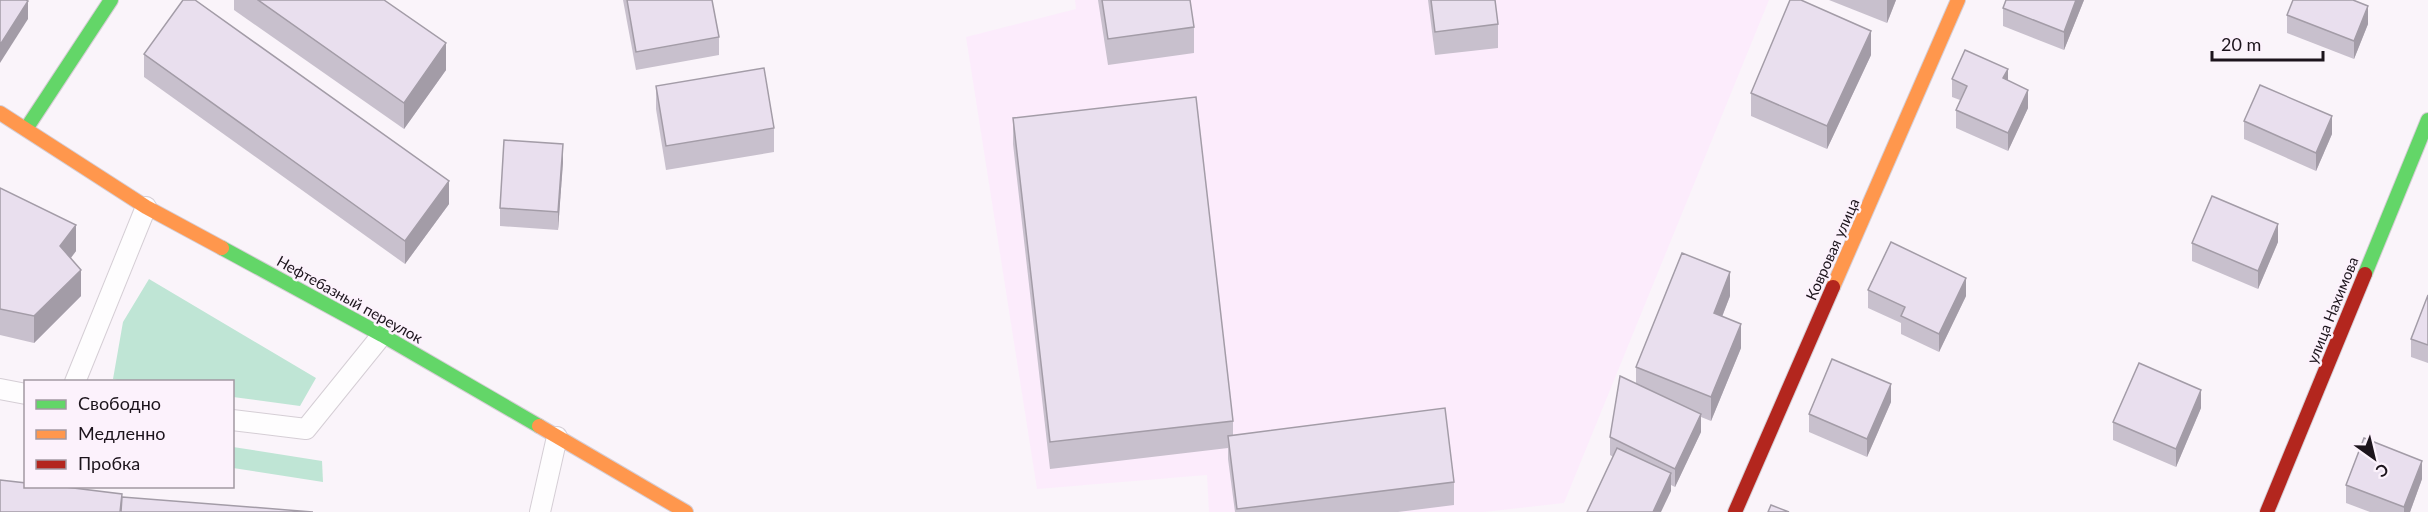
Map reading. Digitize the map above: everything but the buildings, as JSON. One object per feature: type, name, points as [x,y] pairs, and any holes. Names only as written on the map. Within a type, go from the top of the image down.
[{"type":"street","points":[[26,129],[111,0]]},
{"type":"street","name":"Ковровая улица","points":[[1735,512],[1958,0]]},
{"type":"street","name":"Нефтебазный переулок","points":[[0,113],[146,207],[382,335],[686,512]]},
{"type":"street","name":"улица Нахимова","points":[[2268,512],[2428,120]]},
{"type":"lane","points":[[75,380],[146,207]]},
{"type":"lane","points":[[234,420],[306,429],[382,335]]},
{"type":"lane","points":[[0,389],[24,394]]},
{"type":"lane","points":[[540,512],[557,437]]},
{"type":"shaded area","points":[[1075,0],[1769,0],[1564,503],[1484,512],[1209,512],[1207,475],[1037,489],[966,37],[1076,9]]},
{"type":"green space","points":[[149,279],[316,378],[300,406],[234,397],[234,380],[113,379],[123,322]]},
{"type":"green space","points":[[234,447],[322,461],[323,482],[234,468]]},
{"type":"traffic: fast","points":[[26,129],[111,0]]},
{"type":"traffic: fast","points":[[2365,274],[2428,120]]},
{"type":"traffic: fast","points":[[222,248],[382,335],[539,426]]},
{"type":"traffic: slow","points":[[1833,287],[1958,0]]},
{"type":"traffic: slow","points":[[0,113],[146,207],[222,248]]},
{"type":"traffic: slow","points":[[539,426],[686,512]]},
{"type":"traffic: jam","points":[[2267,512],[2365,274]]},
{"type":"traffic: jam","points":[[1735,512],[1833,287]]}]
